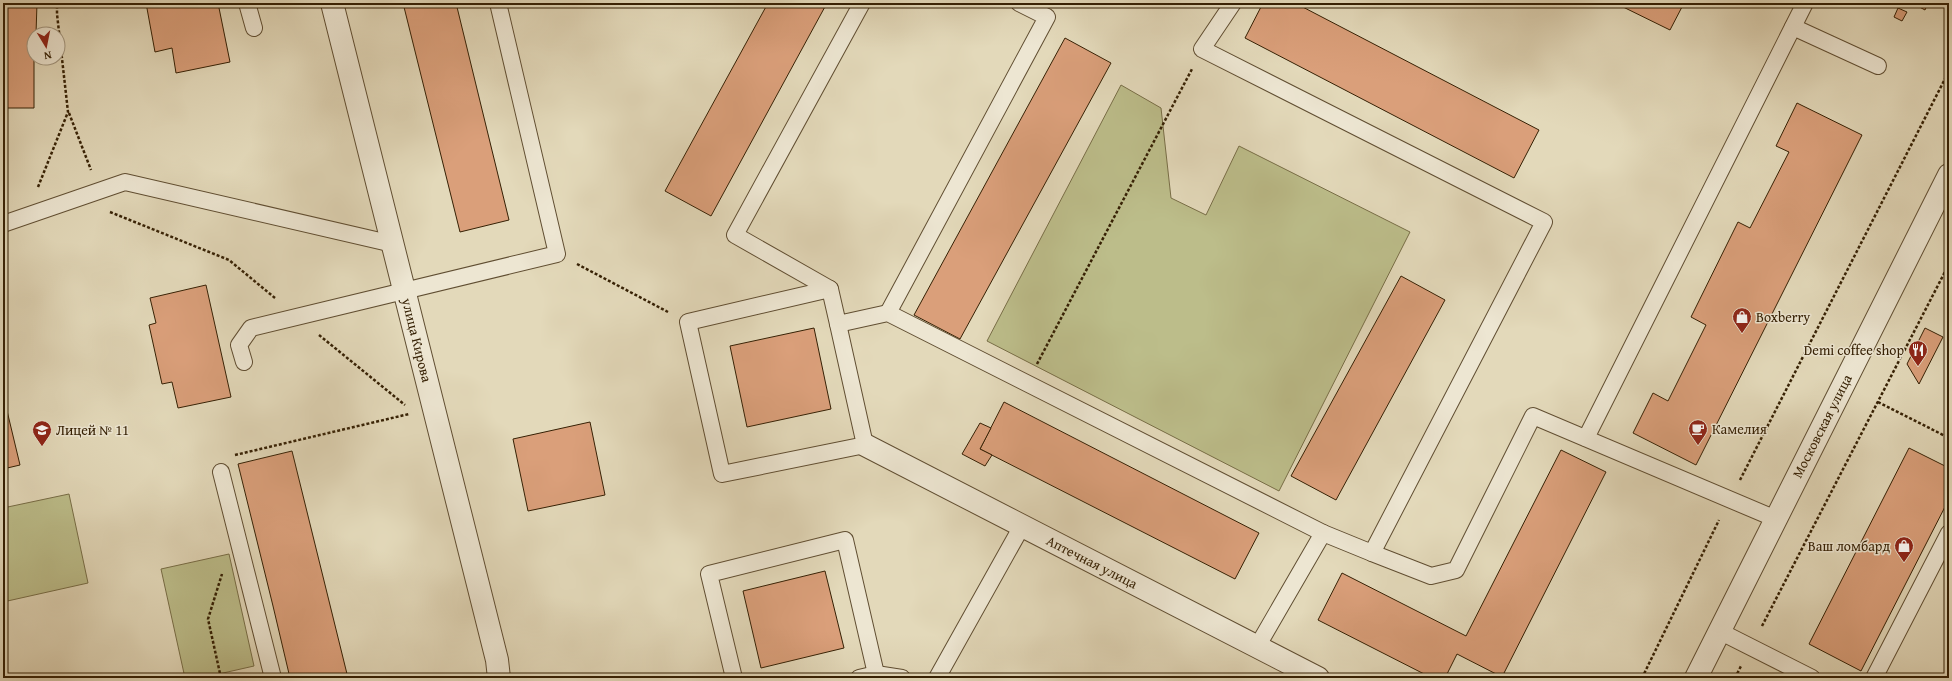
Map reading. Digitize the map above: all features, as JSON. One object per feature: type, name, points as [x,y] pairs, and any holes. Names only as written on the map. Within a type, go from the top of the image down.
[{"type":"street","name":"улица Кирова","points":[[332,3],[405,290],[425,411],[498,660],[499,678]]},
{"type":"street","name":"Московская улица","points":[[1696,678],[1949,175]]},
{"type":"street","name":"Аптечная улица","points":[[865,445],[1318,678]]},
{"type":"lane","points":[[247,3],[254,28]]},
{"type":"lane","points":[[244,362],[239,345],[251,328],[556,254],[498,3]]},
{"type":"lane","points":[[830,288],[688,322],[722,474],[865,445],[830,288],[735,234],[862,3]]},
{"type":"lane","points":[[888,314],[1047,17],[1019,3]]},
{"type":"lane","points":[[1233,3],[1202,49],[1544,222],[1372,553]]},
{"type":"lane","points":[[1586,438],[1805,3]]},
{"type":"lane","points":[[1793,27],[1878,66]]},
{"type":"lane","points":[[3,224],[125,182],[393,244]]},
{"type":"lane","points":[[838,324],[888,314],[1323,533],[1431,576],[1456,570],[1533,416],[1776,519]]},
{"type":"lane","points":[[221,472],[273,678]]},
{"type":"lane","points":[[937,678],[1022,526]]},
{"type":"lane","points":[[1257,647],[1323,533]]},
{"type":"lane","points":[[1874,678],[1949,534]]},
{"type":"lane","points":[[734,678],[708,574],[845,540],[876,674]]},
{"type":"lane","points":[[1719,631],[1812,678]]},
{"type":"lane","points":[[859,678],[876,674],[902,678]]},
{"type":"path","points":[[57,3],[68,112],[108,212],[229,260],[298,317],[425,411]]},
{"type":"path","points":[[1027,383],[1202,49]]},
{"type":"path","points":[[1642,678],[1730,499],[1949,71]]},
{"type":"path","points":[[27,216],[68,112]]},
{"type":"path","points":[[556,254],[688,322]]},
{"type":"path","points":[[1735,678],[1949,264]]},
{"type":"path","points":[[1878,402],[1949,438]]},
{"type":"path","points":[[221,472],[232,456],[425,411]]},
{"type":"path","points":[[221,678],[208,619],[229,554],[238,538]]},
{"type":"green space","points":[[1121,85],[1161,108],[1171,198],[1206,215],[1239,146],[1410,232],[1279,491],[987,341]]},
{"type":"green space","points":[[69,494],[88,583],[3,602],[3,508]]},
{"type":"green space","points":[[229,554],[254,666],[201,678],[185,678],[161,569]]},
{"type":"building","points":[[5,3],[37,3],[36,26],[26,26],[26,66],[34,66],[34,108],[3,108]]},
{"type":"building","points":[[146,3],[218,3],[230,62],[176,73],[172,48],[155,52]]},
{"type":"building","points":[[403,3],[456,3],[509,220],[460,232]]},
{"type":"building","points":[[768,3],[827,3],[711,216],[665,191]]},
{"type":"building","points":[[1263,3],[1295,3],[1539,130],[1514,178],[1245,38]]},
{"type":"building","points":[[1615,3],[1679,3],[1683,5],[1670,30]]},
{"type":"building","points":[[1912,3],[1928,3],[1925,10]]},
{"type":"building","points":[[1898,8],[1907,12],[1902,21],[1894,17]]},
{"type":"building","points":[[1065,38],[1111,63],[960,339],[914,315]]},
{"type":"building","points":[[1797,103],[1862,135],[1696,465],[1633,433],[1653,393],[1668,401],[1706,325],[1691,317],[1738,222],[1750,228],[1789,152],[1776,146]]},
{"type":"building","points":[[1401,276],[1445,300],[1336,500],[1291,476]]},
{"type":"building","points":[[206,285],[231,397],[178,408],[172,382],[162,384],[149,325],[156,323],[150,298]]},
{"type":"building","points":[[814,328],[831,409],[747,427],[730,346]]},
{"type":"building","points":[[1925,328],[1943,337],[1919,384],[1907,364]]},
{"type":"building","points":[[3,394],[20,465],[3,469]]},
{"type":"building","points":[[1004,402],[1259,533],[1235,579],[980,449]]},
{"type":"building","points":[[590,422],[605,495],[528,511],[513,439]]},
{"type":"building","points":[[980,423],[991,428],[980,449],[992,455],[985,466],[962,454]]},
{"type":"building","points":[[1909,448],[1949,468],[1949,499],[1861,671],[1809,644]]},
{"type":"building","points":[[1561,450],[1606,472],[1502,677],[1457,654],[1445,678],[1432,678],[1318,620],[1342,573],[1466,636]]},
{"type":"building","points":[[292,451],[348,678],[290,678],[238,464]]},
{"type":"building","points":[[825,571],[844,648],[761,668],[743,591]]},
{"type":"place","name":"Boxberry","points":[[1742,334]]},
{"type":"place","name":"Demi coffee shop","points":[[1918,367]]},
{"type":"place","name":"Камелия","points":[[1698,446]]},
{"type":"place","name":"Лицей № 11","points":[[42,447]]},
{"type":"place","name":"Ваш ломбард","points":[[1904,563]]}]
